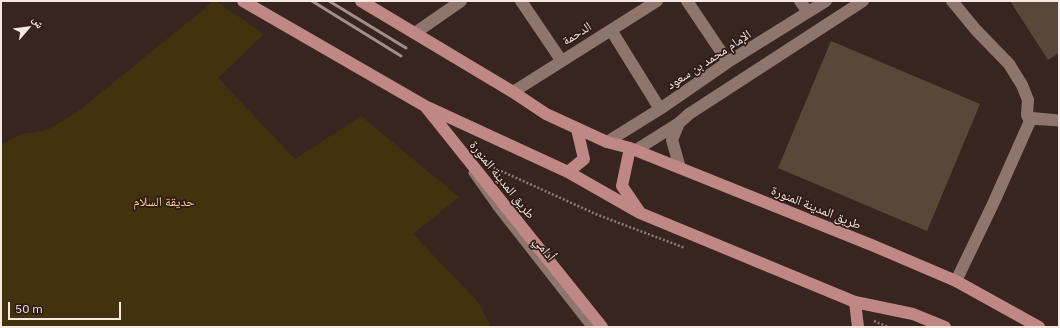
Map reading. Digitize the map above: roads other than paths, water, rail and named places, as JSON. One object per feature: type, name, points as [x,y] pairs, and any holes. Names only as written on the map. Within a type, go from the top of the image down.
[{"type":"main road","name":"طريق المدينة المنورة","points":[[242,1],[425,106],[568,172],[640,213],[855,302],[912,314],[944,327]]},
{"type":"main road","name":"طريق المدينة المنورة","points":[[361,1],[513,92],[546,114],[577,129],[607,142],[633,149],[874,246],[956,281],[1039,327]]},
{"type":"main road","name":"طريق المدينة المنورة","points":[[425,106],[602,327]]},
{"type":"main road","points":[[568,172],[584,158],[577,129]]},
{"type":"main road","points":[[633,149],[622,186],[640,213]]},
{"type":"main road","points":[[855,302],[858,327]]},
{"type":"street","points":[[414,33],[461,1]]},
{"type":"street","points":[[521,1],[561,60]]},
{"type":"street","points":[[688,1],[728,62]]},
{"type":"street","points":[[800,1],[808,12]]},
{"type":"street","name":"الإمام محمد بن سعود","points":[[607,142],[660,109],[728,62],[826,1]]},
{"type":"street","points":[[633,149],[679,123],[689,114],[863,1]]},
{"type":"street","points":[[952,1],[976,30],[1009,64],[1022,85],[1028,100],[1029,118],[993,204],[956,281]]},
{"type":"street","name":"الدحمة","points":[[513,92],[650,3]]},
{"type":"street","points":[[610,30],[660,109]]},
{"type":"street","points":[[679,123],[672,140],[680,168]]},
{"type":"lane","name":"أدامي","points":[[425,106],[496,207],[590,327]]},
{"type":"lane","points":[[1029,118],[1059,118]]},
{"type":"lane","points":[[1029,118],[1059,123]]},
{"type":"railway","points":[[312,1],[401,56]]},
{"type":"railway","points":[[329,1],[406,48]]},
{"type":"park label","name":"حديقة السلام","points":[[164,202]]}]
